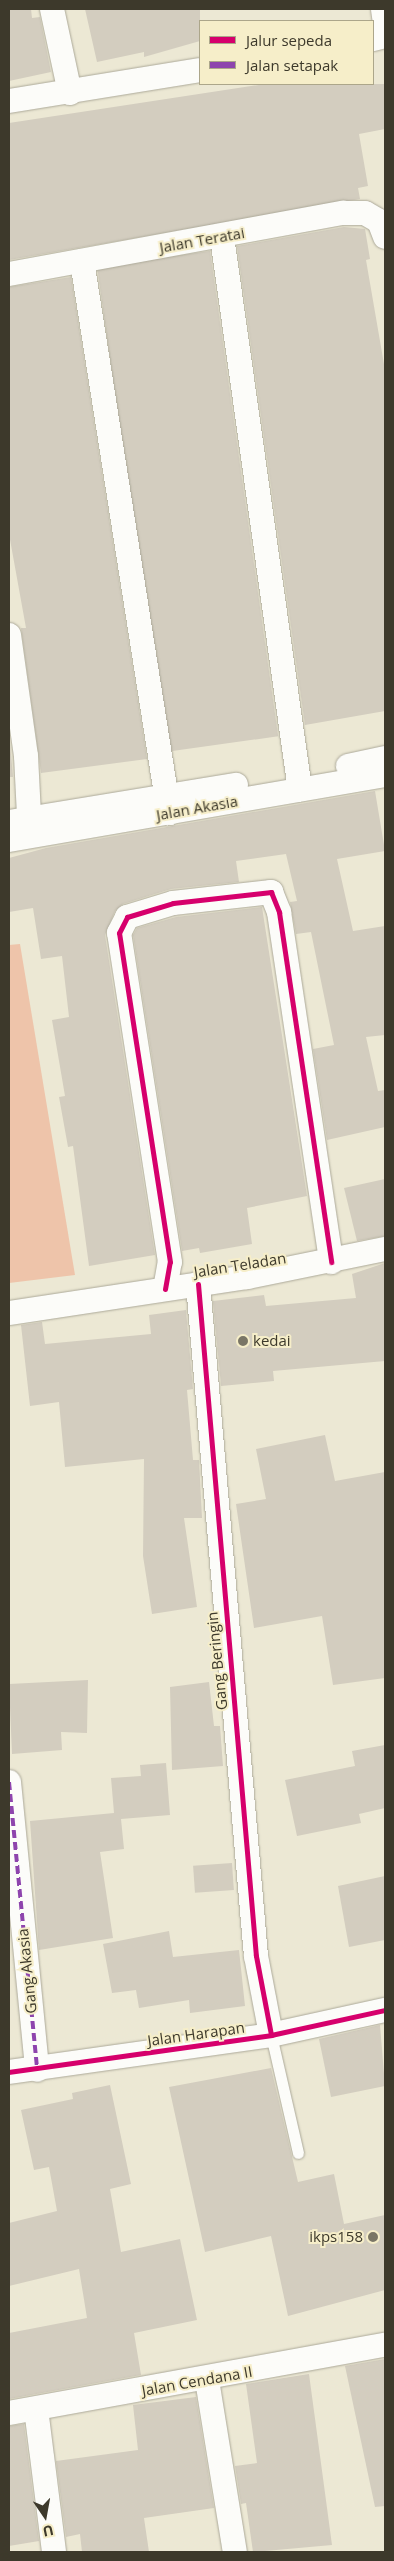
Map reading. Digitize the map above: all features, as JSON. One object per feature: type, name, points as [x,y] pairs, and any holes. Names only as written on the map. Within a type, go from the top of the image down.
[{"type":"street","points":[[52,9],[70,93]]},
{"type":"street","points":[[383,9],[385,23]]},
{"type":"street","points":[[9,102],[199,70]]},
{"type":"street","name":"Jalan Teratai","points":[[9,274],[365,213],[379,221],[385,236]]},
{"type":"street","points":[[222,237],[299,783]]},
{"type":"street","points":[[82,261],[167,804]]},
{"type":"street","points":[[9,635],[26,756],[19,830]]},
{"type":"street","name":"Jalan Akasia","points":[[299,783],[385,758]]},
{"type":"street","name":"Jalan Akasia","points":[[19,830],[299,783],[385,776]]},
{"type":"street","points":[[165,1289],[170,1262],[119,932],[127,917],[173,903],[270,892],[280,921],[331,1262]]},
{"type":"street","name":"Jalan Teladan","points":[[9,1314],[331,1262],[385,1249]]},
{"type":"street","name":"Gang Beringin","points":[[198,1284],[256,1956],[271,2035]]},
{"type":"street","name":"Gang Akasia","points":[[9,1782],[37,2070]]},
{"type":"street","name":"Jalan Harapan","points":[[9,2072],[37,2070],[271,2035],[385,2010]]},
{"type":"street","name":"Jalan Cendana II","points":[[9,2413],[207,2380],[385,2345]]},
{"type":"street","points":[[207,2380],[236,2552]]},
{"type":"street","points":[[36,2409],[54,2552]]},
{"type":"lane","points":[[271,2035],[298,2153]]},
{"type":"shaded area","points":[[20,944],[75,1275],[9,1283],[9,945]]},
{"type":"building","points":[[9,9],[31,9],[32,18],[40,17],[51,72],[9,81]]},
{"type":"building","points":[[85,9],[200,9],[199,41],[144,57],[144,52],[97,62]]},
{"type":"building","points":[[385,84],[385,129],[359,134],[368,186],[358,188],[360,199],[9,260],[9,123],[258,85]]},
{"type":"building","points":[[344,227],[365,229],[370,259],[366,260],[385,370],[385,711],[305,725],[237,246]]},
{"type":"building","points":[[210,251],[278,736],[165,752],[97,267]]},
{"type":"building","points":[[71,277],[147,759],[41,773],[21,628],[26,628],[9,534],[9,287]]},
{"type":"building","points":[[9,732],[13,777],[9,777]]},
{"type":"building","points":[[375,791],[385,851],[337,859],[353,931],[385,926],[385,1035],[366,1037],[378,1091],[385,1090],[385,1127],[327,1140],[313,1049],[334,1045],[311,932],[296,934],[290,902],[297,901],[286,854],[236,861],[239,882],[171,889],[123,904],[115,911],[105,935],[155,1255],[89,1266],[73,1146],[68,1147],[59,1097],[65,1096],[52,1020],[69,1017],[62,956],[41,959],[33,908],[9,912],[9,858],[46,848]]},
{"type":"building","points":[[262,907],[307,1196],[247,1208],[252,1244],[200,1253],[199,1248],[182,1251],[133,935],[137,928],[176,917]]},
{"type":"building","points":[[385,1179],[385,1236],[357,1241],[344,1188]]},
{"type":"building","points":[[385,1263],[385,1361],[273,1371],[274,1381],[221,1386],[213,1301],[264,1295],[266,1306],[356,1298],[352,1274]]},
{"type":"building","points":[[186,1310],[193,1389],[187,1390],[193,1460],[199,1460],[202,1518],[184,1518],[197,1607],[152,1614],[143,1556],[144,1459],[65,1467],[59,1402],[30,1406],[21,1325],[42,1322],[45,1344],[151,1334],[149,1315]]},
{"type":"building","points":[[325,1435],[335,1481],[385,1472],[385,1678],[333,1685],[322,1616],[254,1628],[236,1504],[266,1499],[256,1449]]},
{"type":"building","points":[[88,1680],[87,1733],[61,1732],[62,1750],[12,1754],[9,1684]]},
{"type":"building","points":[[209,1682],[214,1726],[220,1726],[223,1766],[172,1770],[170,1687]]},
{"type":"building","points":[[385,1745],[385,1808],[359,1814],[361,1823],[297,1836],[285,1780],[355,1766],[352,1751]]},
{"type":"building","points":[[166,1763],[170,1815],[121,1819],[124,1849],[100,1852],[113,1938],[39,1950],[30,1821],[114,1813],[111,1778],[141,1776],[140,1765]]},
{"type":"building","points":[[232,1863],[234,1890],[195,1893],[193,1866]]},
{"type":"building","points":[[385,1876],[385,1940],[349,1947],[338,1886]]},
{"type":"building","points":[[169,1931],[173,1957],[239,1950],[245,2006],[190,2013],[189,2000],[139,2008],[136,1990],[112,1993],[103,1944]]},
{"type":"building","points":[[380,2025],[385,2086],[331,2097],[319,2039]]},
{"type":"building","points":[[271,2068],[298,2182],[334,2174],[344,2224],[385,2215],[385,2290],[288,2316],[271,2236],[205,2252],[169,2087]]},
{"type":"building","points":[[110,2085],[131,2184],[110,2189],[121,2252],[180,2239],[197,2320],[134,2333],[141,2375],[9,2399],[9,2333],[87,2318],[79,2269],[9,2286],[9,2223],[57,2211],[49,2167],[34,2170],[21,2110],[73,2099],[72,2093]]},
{"type":"building","points":[[385,2359],[385,2506],[375,2507],[345,2366]]},
{"type":"building","points":[[309,2374],[332,2545],[253,2552],[246,2503],[241,2504],[235,2466],[257,2463],[246,2384]]},
{"type":"building","points":[[196,2397],[214,2508],[144,2518],[149,2552],[82,2552],[80,2534],[66,2537],[56,2461],[138,2450],[133,2405]]},
{"type":"building","points":[[24,2424],[39,2541],[9,2546],[9,2426]]},
{"type":"marked path","points":[[9,1782],[37,2070]]},
{"type":"cycle path","points":[[165,1289],[170,1262],[119,933],[127,917],[173,903],[271,892],[279,912],[331,1262]]},
{"type":"cycle path","points":[[198,1284],[256,1956],[271,2035]]},
{"type":"cycle path","points":[[9,2072],[271,2035],[385,2010]]},
{"type":"place","name":"kedai","points":[[243,1341]]},
{"type":"place","name":"ikps158","points":[[373,2237]]}]
